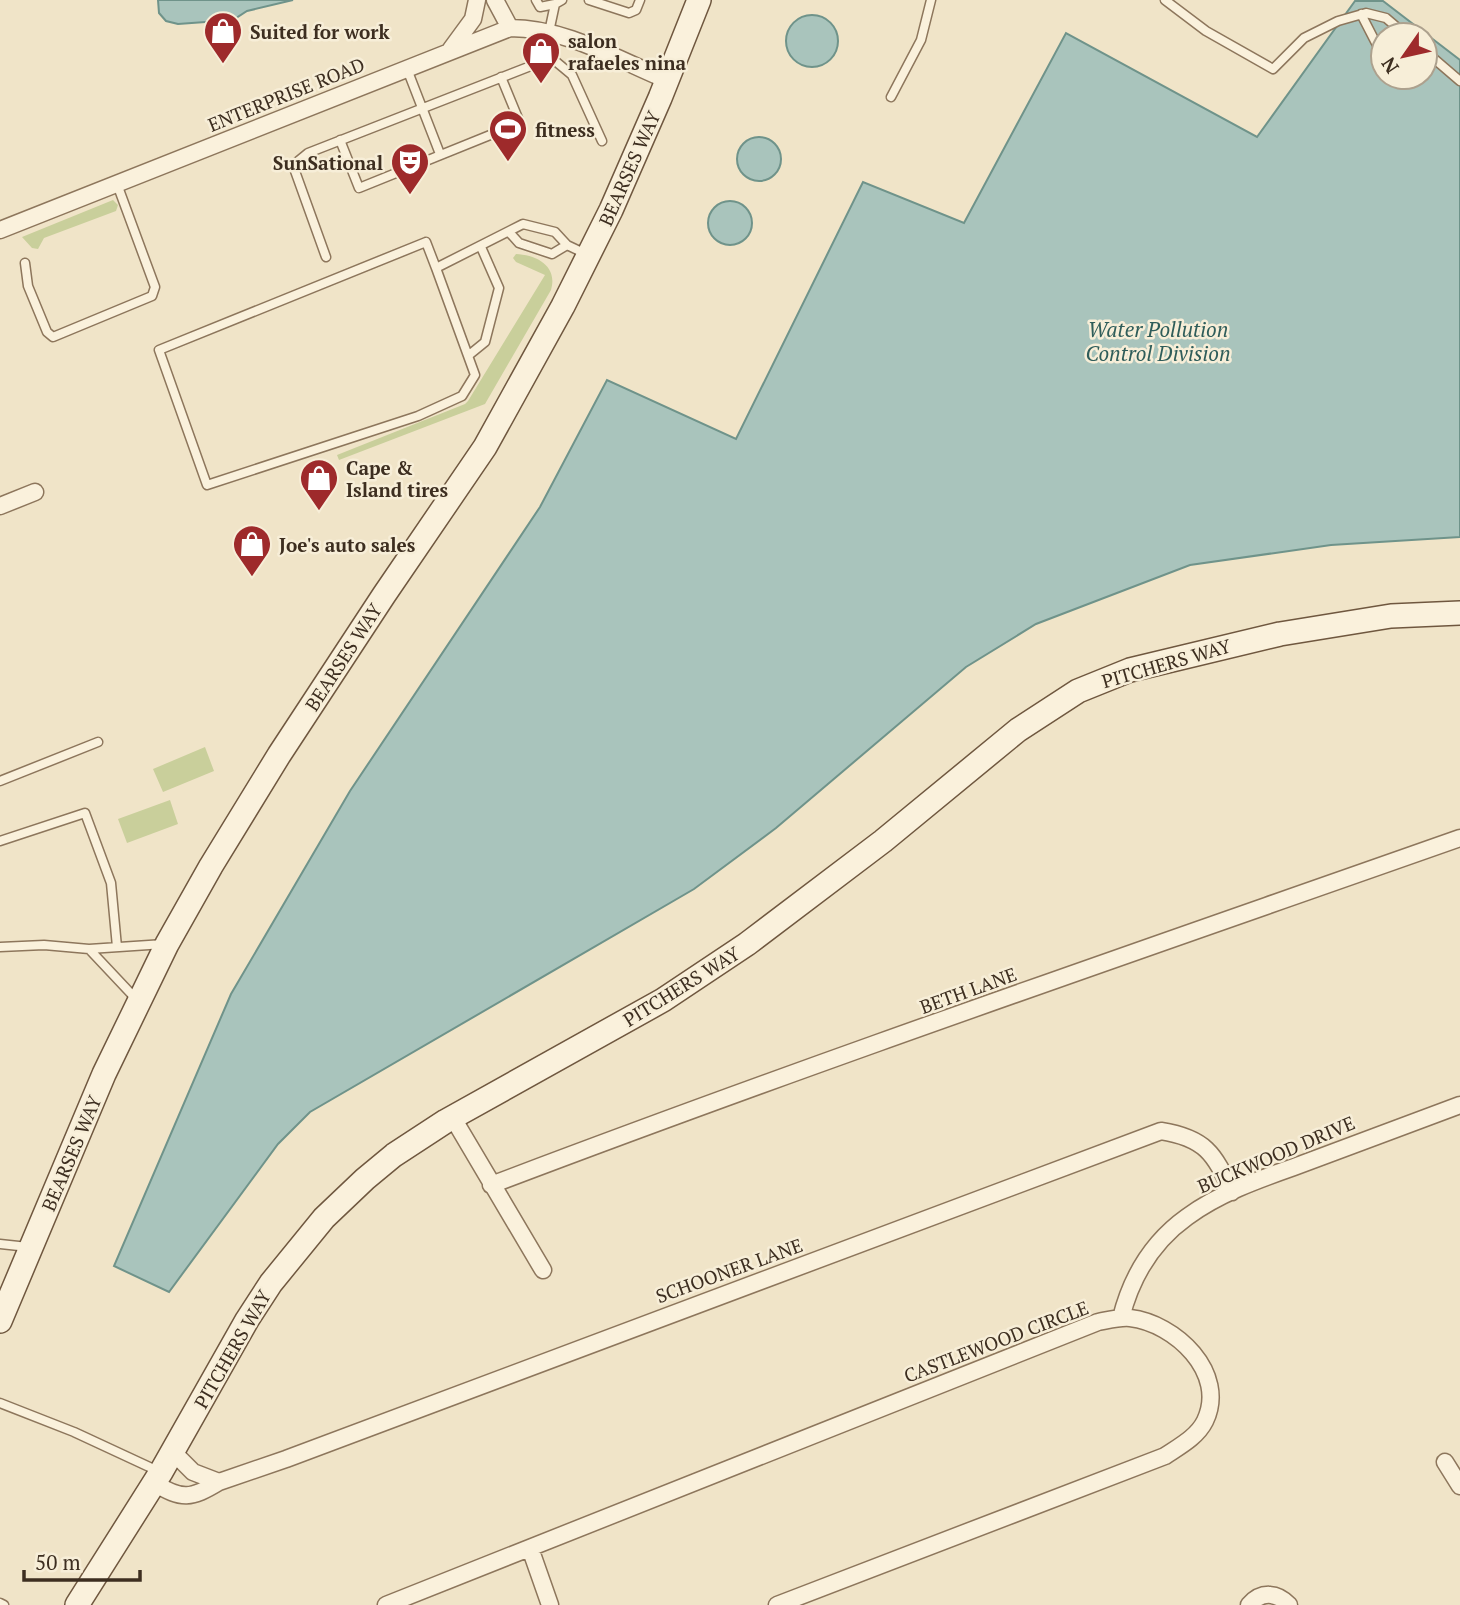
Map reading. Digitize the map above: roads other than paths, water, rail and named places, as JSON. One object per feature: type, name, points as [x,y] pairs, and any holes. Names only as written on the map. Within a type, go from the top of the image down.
[{"type":"main road","name":"BEARSES WAY","points":[[0,1321],[70,1150],[138,1000],[167,944],[279,755],[485,447],[589,255],[637,153],[699,0]]},
{"type":"main road","name":"PITCHERS WAY","points":[[77,1605],[163,1469],[247,1320],[291,1256],[324,1218],[379,1167],[453,1118],[663,1000],[747,944],[883,841],[1018,730],[1078,691],[1130,670],[1280,634],[1379,618],[1460,613]]},
{"type":"street","points":[[446,53],[474,19],[477,0]]},
{"type":"street","points":[[495,0],[510,28]]},
{"type":"street","name":"ENTERPRISE ROAD","points":[[0,230],[510,28],[531,28],[573,39],[667,80]]},
{"type":"street","points":[[0,506],[35,492]]},
{"type":"street","name":"BETH LANE","points":[[491,1185],[1107,961],[1460,838]]},
{"type":"street","name":"BUCKWOOD DRIVE","points":[[1121,1318],[1129,1290],[1154,1248],[1186,1217],[1232,1192],[1460,1105]]},
{"type":"street","points":[[453,1118],[543,1270]]},
{"type":"street","name":"SCHOONER LANE","points":[[163,1469],[172,1494],[195,1495],[219,1482],[286,1460],[1161,1131],[1185,1135],[1205,1147],[1221,1169],[1232,1192]]},
{"type":"street","name":"CASTLEWOOD CIRCLE","points":[[386,1605],[1098,1322],[1131,1318],[1153,1324],[1189,1348],[1201,1363],[1210,1386],[1205,1421],[1191,1439],[1165,1456],[777,1605]]},
{"type":"street","points":[[1445,1462],[1460,1486]]},
{"type":"street","points":[[163,1469],[193,1472],[219,1482]]},
{"type":"street","points":[[530,1548],[550,1605]]},
{"type":"street","points":[[1249,1605],[1257,1597],[1267,1594],[1278,1596],[1289,1605]]},
{"type":"lane","points":[[536,0],[540,7],[558,2]]},
{"type":"lane","points":[[589,0],[629,12],[636,10],[640,0]]},
{"type":"lane","points":[[891,97],[921,40],[931,0]]},
{"type":"lane","points":[[1165,0],[1206,32],[1273,69],[1304,38],[1338,21],[1366,13],[1390,21]]},
{"type":"lane","points":[[549,32],[558,2]]},
{"type":"lane","points":[[1361,14],[1369,30]]},
{"type":"lane","points":[[326,257],[295,171],[297,162],[308,153],[501,77],[554,60],[572,75],[601,141]]},
{"type":"lane","points":[[1439,63],[1460,81]]},
{"type":"lane","points":[[407,69],[440,154]]},
{"type":"lane","points":[[340,140],[359,188],[520,123],[501,77]]},
{"type":"lane","points":[[25,263],[28,286],[50,336],[152,296],[155,287],[117,184]]},
{"type":"lane","points":[[436,268],[523,224],[555,232],[567,245],[589,255]]},
{"type":"lane","points":[[509,232],[519,243],[552,254],[567,245]]},
{"type":"lane","points":[[426,242],[436,268],[475,375],[462,396],[418,416],[207,485],[159,350],[426,242]]},
{"type":"lane","points":[[469,355],[485,342],[499,288],[481,247]]},
{"type":"lane","points":[[0,780],[98,742]]},
{"type":"lane","points":[[0,841],[85,813],[111,883],[117,947]]},
{"type":"lane","points":[[0,947],[44,945],[89,949],[167,944]]},
{"type":"lane","points":[[89,949],[138,1000]]},
{"type":"lane","points":[[0,1244],[32,1248]]},
{"type":"lane","points":[[0,1403],[163,1469]]},
{"type":"water","points":[[158,0],[293,0],[247,11],[233,20],[178,24],[166,21],[159,13]]},
{"type":"water","name":"Water Pollution Control Division","points":[[1355,1],[1383,1],[1409,21],[1369,21],[1369,91],[1439,91],[1439,44],[1460,60],[1460,537],[1331,545],[1190,565],[1036,624],[966,667],[776,828],[694,889],[310,1112],[278,1144],[169,1292],[114,1266],[231,994],[350,791],[540,507],[607,380],[736,439],[863,182],[964,223],[1066,33],[1257,137]]},
{"type":"water","points":[[812,15],[822,17],[830,23],[836,31],[836,51],[830,59],[822,65],[812,67],[802,65],[794,59],[788,51],[786,41],[788,31],[794,23],[802,17]]},
{"type":"water","points":[[759,137],[774,144],[781,159],[774,174],[759,181],[744,174],[737,159],[744,144]]},
{"type":"water","points":[[730,201],[745,208],[752,223],[745,238],[730,245],[715,238],[708,223],[715,208]]},
{"type":"place","name":"Suited for work","points":[[223,65]]},
{"type":"place","name":"salon rafaeles nina","points":[[541,85]]},
{"type":"place","name":"fitness","points":[[508,163]]},
{"type":"place","name":"SunSational","points":[[410,196]]},
{"type":"place","name":"Cape & Island tires","points":[[319,512]]},
{"type":"place","name":"Joe's auto sales","points":[[252,578]]}]
